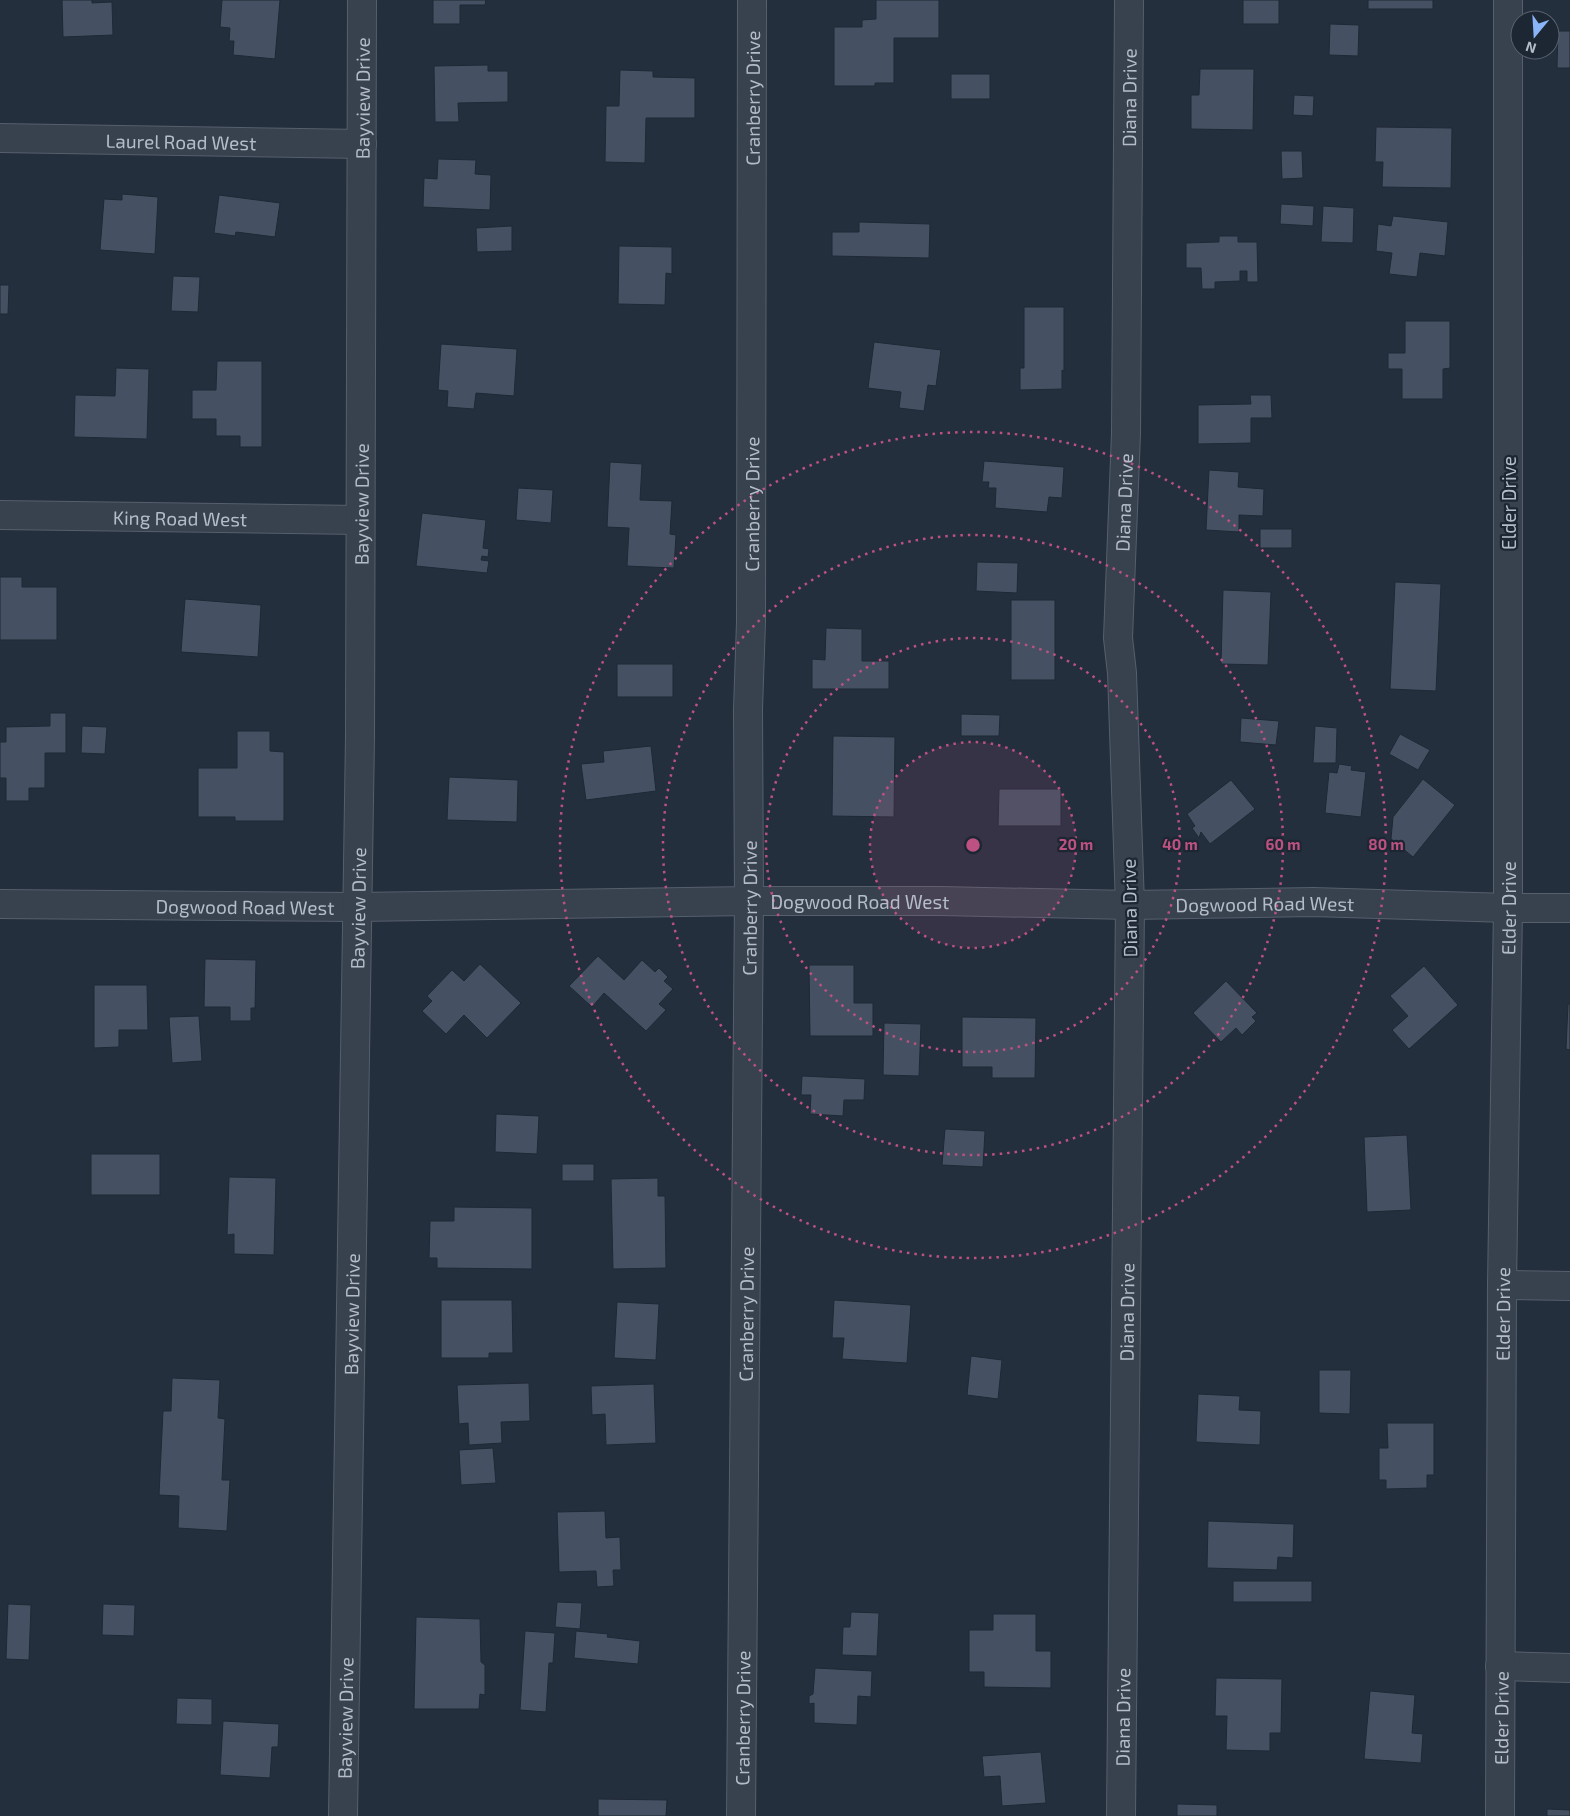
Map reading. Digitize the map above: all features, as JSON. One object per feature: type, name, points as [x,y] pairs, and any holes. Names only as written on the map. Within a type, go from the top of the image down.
[{"type":"street","name":"Bayview Drive","points":[[342,1816],[360,737],[362,0]]},
{"type":"street","name":"Cranberry Drive","points":[[741,1816],[749,901],[748,709],[751,622],[752,0]]},
{"type":"street","name":"Diana Drive","points":[[1121,1816],[1130,905],[1122,673],[1118,638],[1126,433],[1129,0]]},
{"type":"street","name":"Elder Drive","points":[[1500,1816],[1502,1285],[1508,908],[1508,0]]},
{"type":"street","name":"Laurel Road West","points":[[0,138],[362,144]]},
{"type":"street","name":"King Road West","points":[[0,515],[360,520]]},
{"type":"street","name":"Dogwood Road West","points":[[0,904],[356,907],[749,901],[941,901],[1130,905],[1313,902],[1570,908]]},
{"type":"street","points":[[1502,1285],[1570,1286]]},
{"type":"street","points":[[1500,1666],[1570,1668]]},
{"type":"building","points":[[62,0],[92,0],[92,3],[112,2],[113,35],[63,37]]},
{"type":"building","points":[[222,0],[280,0],[275,59],[233,55],[234,41],[229,41],[230,28],[220,27]]},
{"type":"building","points":[[433,0],[486,0],[485,5],[460,5],[460,24],[433,24]]},
{"type":"building","points":[[876,0],[939,0],[939,38],[894,38],[894,83],[875,83],[875,86],[834,86],[834,27],[862,27],[862,20],[876,19]]},
{"type":"building","points":[[1243,0],[1279,0],[1279,24],[1243,24]]},
{"type":"building","points":[[1368,0],[1433,0],[1433,9],[1368,9]]},
{"type":"building","points":[[1330,24],[1359,25],[1358,56],[1329,55]]},
{"type":"building","points":[[1560,31],[1570,31],[1570,68],[1557,68],[1557,60],[1560,60]]},
{"type":"building","points":[[488,65],[488,71],[508,71],[508,102],[458,103],[459,122],[435,122],[434,66]]},
{"type":"building","points":[[1200,69],[1254,69],[1253,130],[1191,129],[1191,95],[1199,95]]},
{"type":"building","points":[[620,70],[653,71],[653,77],[695,78],[695,118],[646,118],[645,163],[605,162],[606,106],[619,106]]},
{"type":"building","points":[[951,74],[990,74],[990,99],[951,99]]},
{"type":"building","points":[[1294,95],[1314,96],[1313,116],[1293,115]]},
{"type":"building","points":[[1376,127],[1452,128],[1451,188],[1382,187],[1383,162],[1375,162]]},
{"type":"building","points":[[1281,151],[1302,151],[1303,178],[1282,179]]},
{"type":"building","points":[[438,159],[476,160],[475,174],[491,175],[490,210],[423,207],[424,178],[437,179]]},
{"type":"building","points":[[122,194],[158,197],[155,254],[100,250],[104,199],[122,200]]},
{"type":"building","points":[[219,195],[280,203],[275,237],[236,232],[235,236],[214,233]]},
{"type":"building","points":[[1281,204],[1314,206],[1313,226],[1280,224]]},
{"type":"building","points":[[1323,206],[1354,208],[1353,243],[1321,242]]},
{"type":"building","points":[[1393,216],[1448,222],[1445,256],[1420,253],[1417,277],[1389,274],[1392,253],[1376,251],[1378,224],[1391,226]]},
{"type":"building","points":[[859,222],[930,224],[929,258],[832,256],[832,232],[859,232]]},
{"type":"building","points":[[512,226],[512,251],[477,252],[476,228]]},
{"type":"building","points":[[1219,236],[1238,236],[1238,242],[1257,242],[1258,282],[1247,282],[1247,271],[1240,271],[1240,281],[1215,282],[1215,289],[1202,289],[1201,268],[1186,268],[1186,243],[1219,242]]},
{"type":"building","points":[[619,246],[672,247],[672,274],[666,273],[665,305],[618,304]]},
{"type":"building","points":[[173,276],[200,277],[198,312],[171,311]]},
{"type":"building","points":[[0,285],[9,285],[8,314],[0,314]]},
{"type":"building","points":[[1024,307],[1064,307],[1064,371],[1062,370],[1062,389],[1020,390],[1020,368],[1024,368]]},
{"type":"building","points":[[1405,321],[1450,321],[1450,368],[1443,369],[1443,399],[1402,399],[1402,369],[1388,369],[1388,353],[1405,353]]},
{"type":"building","points":[[874,342],[941,350],[936,386],[928,385],[924,411],[899,408],[901,392],[868,388]]},
{"type":"building","points":[[441,344],[517,349],[514,396],[476,393],[474,409],[447,407],[448,391],[438,390]]},
{"type":"building","points":[[217,361],[262,361],[262,447],[240,447],[240,436],[216,436],[216,419],[192,419],[192,390],[216,390]]},
{"type":"building","points":[[116,368],[149,369],[147,439],[74,437],[75,395],[115,396]]},
{"type":"building","points":[[1250,395],[1271,395],[1272,418],[1251,418],[1251,443],[1198,444],[1198,405],[1251,404]]},
{"type":"building","points":[[984,461],[1064,467],[1062,498],[1049,497],[1047,512],[995,508],[996,488],[988,488],[989,482],[982,482]]},
{"type":"building","points":[[610,462],[642,464],[640,500],[672,501],[670,534],[676,535],[674,568],[627,566],[629,528],[607,527]]},
{"type":"building","points":[[1209,470],[1239,472],[1238,487],[1264,489],[1263,516],[1239,515],[1239,532],[1206,530]]},
{"type":"building","points":[[518,488],[553,490],[551,523],[516,520]]},
{"type":"building","points":[[422,513],[486,520],[483,548],[489,549],[488,557],[482,556],[481,560],[489,561],[487,573],[416,566]]},
{"type":"building","points":[[1260,529],[1292,529],[1292,548],[1260,548]]},
{"type":"building","points":[[977,562],[1018,563],[1017,593],[976,591]]},
{"type":"building","points":[[0,577],[22,577],[22,587],[57,587],[57,640],[0,640]]},
{"type":"building","points":[[1395,582],[1441,584],[1436,691],[1390,689]]},
{"type":"building","points":[[1223,590],[1271,592],[1268,665],[1221,664]]},
{"type":"building","points":[[185,599],[261,605],[258,657],[181,652]]},
{"type":"building","points":[[1011,600],[1055,600],[1055,680],[1011,680]]},
{"type":"building","points":[[826,628],[862,629],[862,661],[889,661],[889,689],[812,689],[812,659],[825,660]]},
{"type":"building","points":[[617,664],[673,664],[673,697],[617,697]]},
{"type":"building","points":[[50,713],[66,713],[66,753],[45,753],[45,788],[29,788],[29,801],[6,801],[6,778],[0,778],[0,742],[6,742],[6,727],[50,726]]},
{"type":"building","points":[[961,714],[1000,715],[999,736],[961,736]]},
{"type":"building","points":[[1241,718],[1279,721],[1276,745],[1240,742]]},
{"type":"building","points":[[82,726],[107,727],[105,754],[81,753]]},
{"type":"building","points":[[1315,726],[1337,728],[1336,763],[1313,763]]},
{"type":"building","points":[[237,731],[270,731],[270,751],[284,752],[284,821],[235,821],[235,817],[198,817],[198,768],[237,768]]},
{"type":"building","points":[[1400,734],[1430,750],[1418,770],[1389,754]]},
{"type":"building","points":[[833,736],[895,737],[894,817],[832,816]]},
{"type":"building","points":[[651,746],[656,791],[586,800],[581,764],[604,762],[603,751]]},
{"type":"building","points":[[1339,764],[1352,766],[1351,770],[1366,772],[1361,817],[1325,813],[1329,772],[1337,773]]},
{"type":"building","points":[[449,777],[518,780],[517,822],[447,820]]},
{"type":"building","points":[[1423,779],[1455,805],[1413,857],[1391,839],[1393,817]]},
{"type":"building","points":[[1231,780],[1255,809],[1210,844],[1201,832],[1199,838],[1192,828],[1195,826],[1187,814]]},
{"type":"building","points":[[999,789],[1061,789],[1061,826],[998,826]]},
{"type":"building","points":[[598,956],[624,980],[642,960],[655,972],[659,968],[668,977],[664,981],[673,989],[659,1004],[666,1010],[646,1031],[604,993],[592,1007],[569,986]]},
{"type":"building","points":[[205,959],[256,960],[255,1008],[251,1008],[251,1021],[230,1021],[230,1007],[204,1007]]},
{"type":"building","points":[[480,964],[521,1003],[487,1038],[464,1015],[446,1034],[422,1011],[432,1001],[427,996],[452,970],[464,981]]},
{"type":"building","points":[[809,965],[854,965],[854,1003],[873,1003],[873,1036],[810,1036]]},
{"type":"building","points":[[1424,966],[1458,1005],[1409,1049],[1392,1030],[1408,1016],[1390,996]]},
{"type":"building","points":[[1226,981],[1257,1013],[1252,1017],[1256,1021],[1242,1035],[1236,1028],[1221,1042],[1193,1013]]},
{"type":"building","points":[[94,985],[147,985],[148,1030],[119,1030],[119,1047],[94,1048]]},
{"type":"building","points":[[1568,1004],[1570,1004],[1570,1050],[1566,1049]]},
{"type":"building","points":[[199,1016],[202,1061],[172,1063],[169,1017]]},
{"type":"building","points":[[962,1017],[1036,1018],[1035,1078],[992,1078],[992,1067],[962,1067]]},
{"type":"building","points":[[884,1023],[921,1024],[919,1076],[883,1075]]},
{"type":"building","points":[[802,1076],[865,1079],[864,1100],[844,1100],[843,1116],[810,1114],[811,1095],[801,1095]]},
{"type":"building","points":[[496,1114],[539,1116],[537,1154],[495,1152]]},
{"type":"building","points":[[945,1129],[985,1131],[983,1167],[942,1165]]},
{"type":"building","points":[[1407,1135],[1411,1210],[1367,1212],[1364,1137]]},
{"type":"building","points":[[91,1154],[160,1154],[160,1195],[91,1195]]},
{"type":"building","points":[[562,1164],[594,1164],[594,1181],[562,1181]]},
{"type":"building","points":[[229,1177],[276,1178],[274,1255],[234,1254],[234,1234],[227,1235]]},
{"type":"building","points":[[658,1178],[658,1196],[665,1196],[666,1268],[613,1269],[611,1179]]},
{"type":"building","points":[[454,1207],[532,1208],[532,1269],[437,1268],[437,1258],[429,1258],[430,1221],[454,1221]]},
{"type":"building","points":[[441,1300],[512,1300],[513,1353],[489,1353],[489,1358],[441,1358]]},
{"type":"building","points":[[834,1300],[911,1305],[907,1363],[842,1359],[844,1338],[832,1338]]},
{"type":"building","points":[[617,1302],[659,1304],[656,1360],[614,1358]]},
{"type":"building","points":[[971,1356],[1002,1360],[998,1399],[967,1395]]},
{"type":"building","points":[[1319,1370],[1351,1370],[1350,1414],[1319,1413]]},
{"type":"building","points":[[172,1378],[220,1380],[218,1418],[225,1419],[222,1480],[230,1480],[227,1531],[178,1528],[179,1496],[159,1495],[163,1411],[171,1411]]},
{"type":"building","points":[[529,1383],[530,1421],[501,1422],[502,1443],[469,1445],[468,1423],[459,1424],[457,1385]]},
{"type":"building","points":[[654,1384],[656,1443],[606,1445],[605,1414],[592,1415],[591,1386]]},
{"type":"building","points":[[1198,1394],[1240,1396],[1239,1410],[1261,1411],[1260,1445],[1196,1442]]},
{"type":"building","points":[[1387,1423],[1434,1423],[1434,1475],[1427,1475],[1427,1488],[1386,1489],[1386,1480],[1379,1480],[1379,1448],[1388,1448]]},
{"type":"building","points":[[493,1448],[496,1483],[461,1485],[459,1450]]},
{"type":"building","points":[[605,1511],[606,1538],[620,1537],[621,1570],[613,1570],[614,1586],[597,1587],[596,1571],[559,1572],[557,1512]]},
{"type":"building","points":[[1208,1521],[1294,1524],[1293,1558],[1278,1557],[1277,1570],[1207,1568]]},
{"type":"building","points":[[1233,1581],[1312,1581],[1312,1602],[1233,1602]]},
{"type":"building","points":[[557,1602],[582,1603],[580,1629],[555,1627]]},
{"type":"building","points":[[8,1604],[31,1605],[29,1660],[6,1659]]},
{"type":"building","points":[[103,1604],[135,1605],[134,1636],[102,1635]]},
{"type":"building","points":[[851,1612],[879,1613],[877,1656],[842,1655],[843,1627],[850,1627]]},
{"type":"building","points":[[993,1614],[1036,1614],[1036,1651],[1051,1651],[1051,1688],[984,1687],[984,1672],[969,1672],[969,1630],[993,1630]]},
{"type":"building","points":[[416,1617],[480,1619],[481,1662],[485,1665],[485,1695],[480,1694],[479,1709],[414,1709]]},
{"type":"building","points":[[525,1631],[555,1633],[553,1663],[549,1663],[546,1712],[520,1710]]},
{"type":"building","points":[[576,1631],[608,1634],[607,1637],[640,1641],[638,1664],[574,1658]]},
{"type":"building","points":[[815,1668],[872,1671],[871,1697],[858,1696],[857,1725],[814,1723],[814,1703],[809,1704],[809,1696],[813,1694]]},
{"type":"building","points":[[1216,1678],[1282,1679],[1281,1733],[1270,1733],[1270,1751],[1226,1750],[1227,1716],[1215,1716]]},
{"type":"building","points":[[1370,1691],[1415,1695],[1412,1733],[1423,1734],[1421,1763],[1364,1759]]},
{"type":"building","points":[[177,1698],[212,1699],[212,1725],[176,1724]]},
{"type":"building","points":[[223,1721],[279,1724],[278,1747],[272,1747],[270,1778],[220,1775]]},
{"type":"building","points":[[1041,1752],[1046,1803],[1002,1806],[1000,1776],[984,1777],[982,1756]]},
{"type":"building","points":[[598,1799],[667,1800],[666,1816],[598,1816]]},
{"type":"building","points":[[1177,1804],[1217,1805],[1217,1816],[1177,1816]]},
{"type":"building","points":[[1547,1809],[1570,1810],[1570,1816],[1547,1816]]}]
